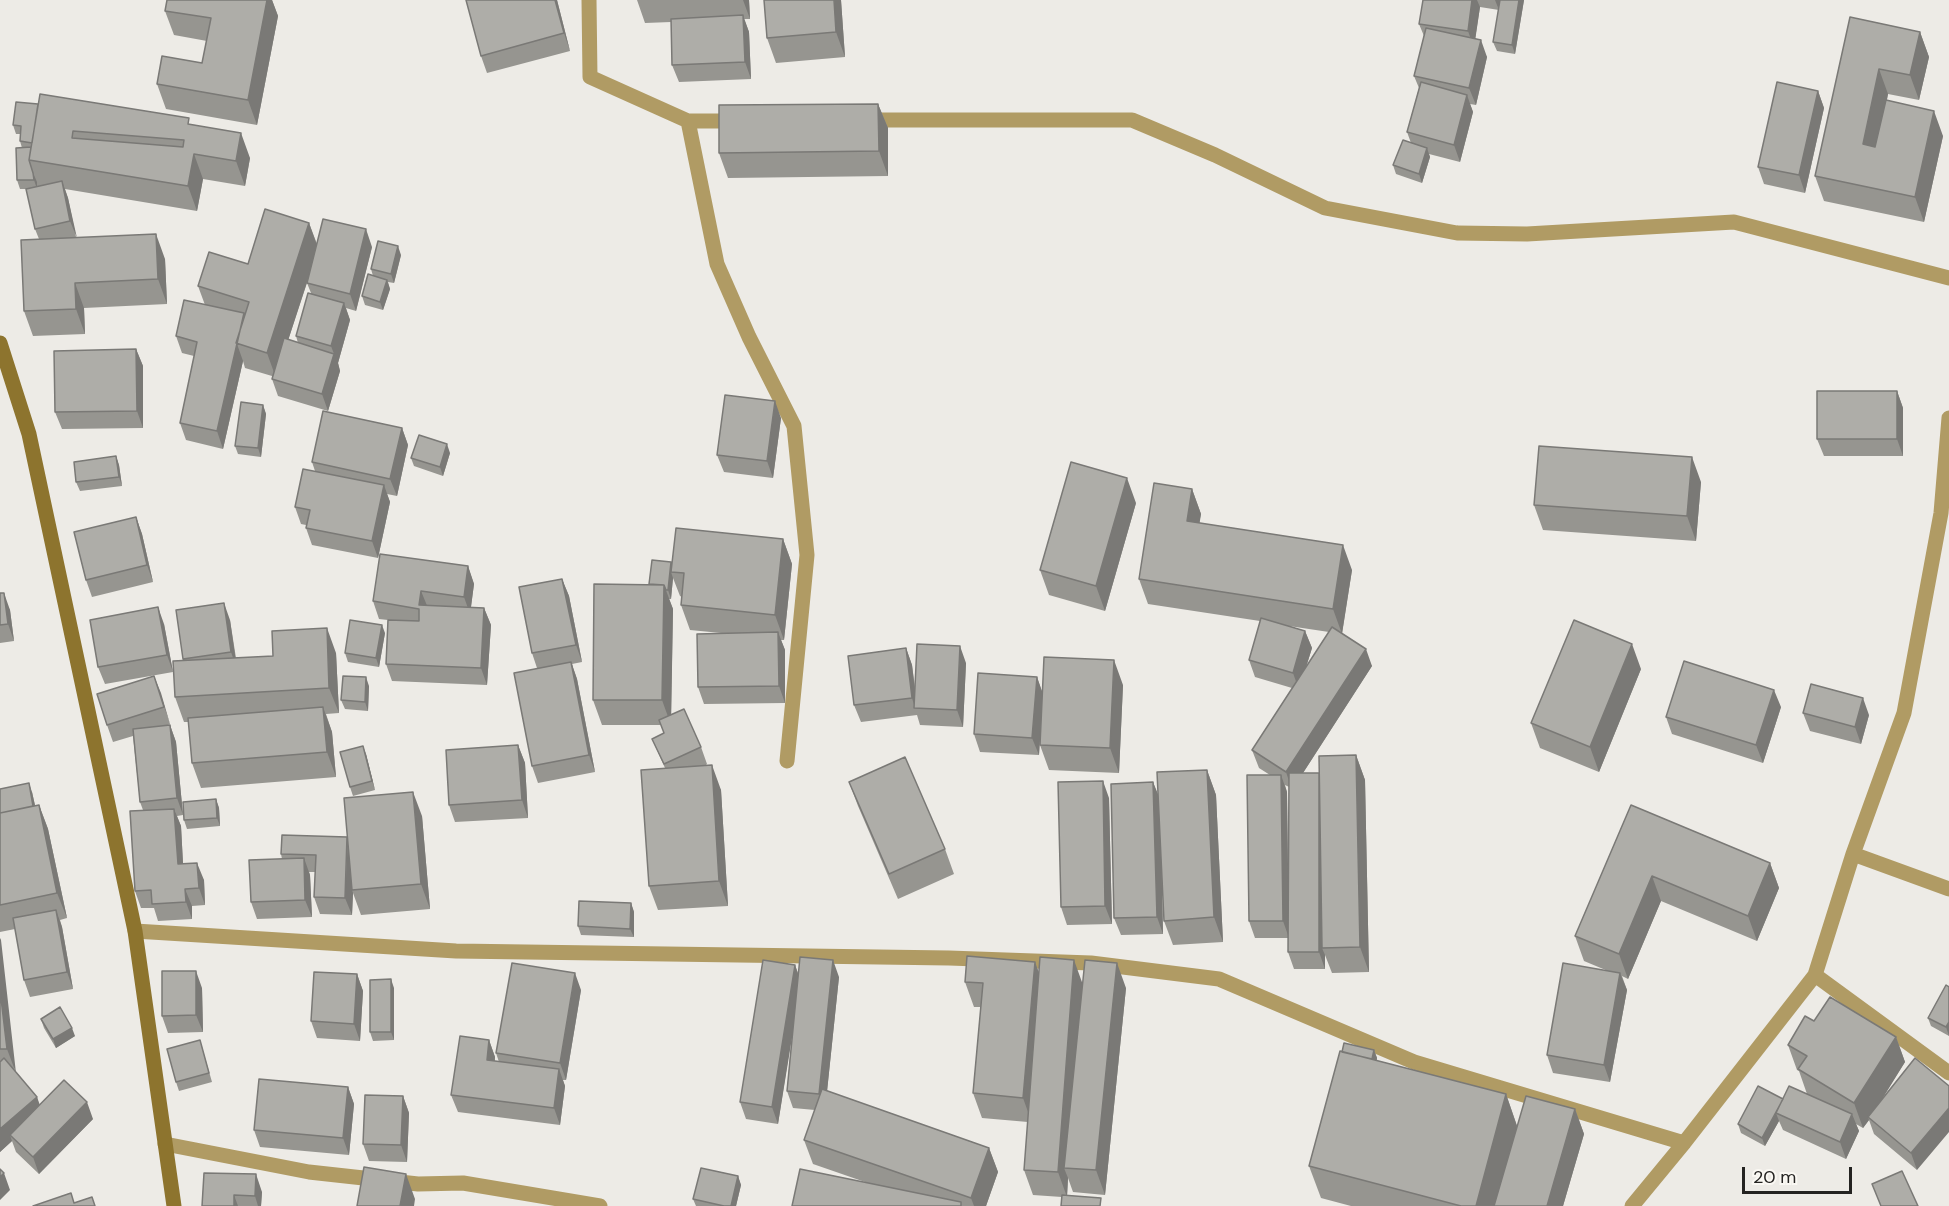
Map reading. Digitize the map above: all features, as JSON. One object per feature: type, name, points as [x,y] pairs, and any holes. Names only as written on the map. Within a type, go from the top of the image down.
[{"type":"street","points":[[589,0],[590,77],[688,121],[746,121]]},
{"type":"street","points":[[851,120],[1132,120],[1215,155],[1325,208],[1457,233],[1527,234],[1734,222],[1949,278]]},
{"type":"street","points":[[688,121],[717,264],[749,337],[794,426],[807,555],[787,761]]},
{"type":"street","points":[[0,343],[28,434],[135,931],[174,1206]]},
{"type":"street","points":[[1632,1206],[1815,975],[1853,854],[1904,713],[1941,513],[1949,418]]},
{"type":"street","points":[[1853,854],[1949,889]]},
{"type":"street","points":[[135,931],[456,951],[949,958],[1091,963],[1219,980],[1414,1062],[1684,1143]]},
{"type":"street","points":[[1815,975],[1949,1073]]},
{"type":"street","points":[[165,1144],[309,1172],[418,1184],[463,1183],[600,1206]]},
{"type":"building","points":[[167,0],[267,0],[248,100],[157,84],[162,56],[202,63],[211,18],[165,11]]},
{"type":"building","points":[[466,0],[555,0],[564,33],[481,56]]},
{"type":"building","points":[[764,0],[834,0],[836,32],[767,38]]},
{"type":"building","points":[[1423,0],[1472,0],[1468,31],[1419,24]]},
{"type":"building","points":[[1500,0],[1519,0],[1512,45],[1493,42]]},
{"type":"building","points":[[743,15],[745,62],[672,65],[671,19]]},
{"type":"building","points":[[1850,17],[1920,32],[1910,75],[1879,69],[1863,144],[1875,147],[1886,100],[1934,111],[1915,197],[1815,176]]},
{"type":"building","points":[[1426,28],[1481,40],[1469,88],[1414,76]]},
{"type":"building","points":[[1421,82],[1467,95],[1454,145],[1407,132]]},
{"type":"building","points":[[1777,82],[1818,91],[1799,175],[1758,167]]},
{"type":"building","points":[[40,94],[189,118],[188,124],[241,133],[236,161],[194,154],[188,186],[29,160]],"holes":[[[73,131],[184,140],[183,147],[72,138]]]},
{"type":"building","points":[[16,102],[38,104],[32,143],[20,141],[21,126],[13,125]]},
{"type":"building","points":[[878,104],[879,151],[719,153],[719,105]]},
{"type":"building","points":[[1403,140],[1427,148],[1419,174],[1393,165]]},
{"type":"building","points":[[31,147],[29,160],[34,180],[17,180],[16,148]]},
{"type":"building","points":[[62,181],[70,221],[35,229],[26,189]]},
{"type":"building","points":[[265,209],[309,223],[267,353],[236,343],[249,302],[198,286],[209,252],[248,264]]},
{"type":"building","points":[[323,219],[366,229],[350,294],[307,283]]},
{"type":"building","points":[[156,234],[158,279],[75,283],[76,309],[24,311],[21,240]]},
{"type":"building","points":[[378,241],[398,246],[391,274],[371,269]]},
{"type":"building","points":[[368,274],[387,280],[380,302],[362,296]]},
{"type":"building","points":[[308,293],[344,303],[331,346],[296,336]]},
{"type":"building","points":[[184,300],[244,313],[217,431],[180,423],[197,342],[176,336]]},
{"type":"building","points":[[284,338],[334,354],[322,394],[272,379]]},
{"type":"building","points":[[136,349],[137,411],[55,412],[54,351]]},
{"type":"building","points":[[1817,391],[1897,391],[1897,439],[1817,439]]},
{"type":"building","points":[[725,395],[775,401],[767,461],[717,455]]},
{"type":"building","points":[[241,402],[263,405],[258,448],[235,446]]},
{"type":"building","points":[[323,411],[402,428],[390,479],[312,462]]},
{"type":"building","points":[[419,435],[447,444],[440,467],[411,458]]},
{"type":"building","points":[[1539,446],[1692,457],[1687,516],[1534,505]]},
{"type":"building","points":[[116,456],[119,477],[76,482],[74,462]]},
{"type":"building","points":[[1071,462],[1127,478],[1096,586],[1040,570]]},
{"type":"building","points":[[303,469],[384,485],[372,541],[306,528],[310,510],[295,507]]},
{"type":"building","points":[[1154,483],[1192,489],[1187,521],[1343,545],[1333,609],[1139,579]]},
{"type":"building","points":[[136,517],[147,565],[86,580],[74,532]]},
{"type":"building","points":[[676,528],[783,539],[775,615],[681,605],[684,573],[671,572]]},
{"type":"building","points":[[380,554],[468,566],[464,597],[421,591],[419,605],[484,608],[481,668],[386,664],[388,620],[419,621],[419,609],[373,601]]},
{"type":"building","points":[[652,560],[671,562],[668,590],[664,585],[649,584]]},
{"type":"building","points":[[562,579],[576,645],[532,653],[519,587]]},
{"type":"building","points":[[594,584],[664,585],[662,700],[593,700]]},
{"type":"building","points":[[0,593],[4,593],[8,624],[0,625]]},
{"type":"building","points":[[224,603],[231,652],[183,659],[176,610]]},
{"type":"building","points":[[158,607],[167,655],[98,667],[90,620]]},
{"type":"building","points":[[1261,618],[1305,631],[1293,673],[1249,660]]},
{"type":"building","points":[[350,620],[382,625],[376,658],[345,653]]},
{"type":"building","points":[[1574,620],[1632,644],[1590,747],[1531,723]]},
{"type":"building","points":[[1332,627],[1366,649],[1286,772],[1252,750]]},
{"type":"building","points":[[327,628],[329,688],[175,697],[173,661],[273,656],[272,631]]},
{"type":"building","points":[[778,632],[779,686],[698,687],[697,634]]},
{"type":"building","points":[[917,644],[960,646],[957,710],[914,708]]},
{"type":"building","points":[[906,648],[912,698],[854,705],[848,656]]},
{"type":"building","points":[[1044,657],[1114,660],[1110,748],[1040,745]]},
{"type":"building","points":[[1684,661],[1774,690],[1756,745],[1666,717]]},
{"type":"building","points":[[571,662],[589,755],[532,766],[514,673]]},
{"type":"building","points":[[978,673],[1037,677],[1032,738],[974,734]]},
{"type":"building","points":[[154,676],[164,707],[107,725],[97,694]]},
{"type":"building","points":[[343,676],[366,677],[365,702],[341,700]]},
{"type":"building","points":[[1811,684],[1863,698],[1855,727],[1803,713]]},
{"type":"building","points":[[323,707],[327,752],[192,763],[188,718]]},
{"type":"building","points":[[684,709],[701,747],[664,764],[652,739],[664,733],[659,720]]},
{"type":"building","points":[[170,725],[177,798],[140,802],[133,729]]},
{"type":"building","points":[[518,745],[522,800],[449,805],[446,750]]},
{"type":"building","points":[[363,746],[372,781],[350,787],[340,752]]},
{"type":"building","points":[[1356,755],[1360,947],[1322,948],[1319,756]]},
{"type":"building","points":[[905,757],[945,849],[889,874],[849,782]]},
{"type":"building","points":[[712,765],[719,881],[649,886],[641,770]]},
{"type":"building","points":[[1207,770],[1214,917],[1164,921],[1157,772]]},
{"type":"building","points":[[1289,773],[1319,773],[1319,952],[1288,952]]},
{"type":"building","points":[[1247,775],[1281,775],[1283,921],[1249,921]]},
{"type":"building","points":[[1103,781],[1105,906],[1061,907],[1058,782]]},
{"type":"building","points":[[1153,782],[1157,917],[1114,918],[1111,784]]},
{"type":"building","points":[[29,783],[33,806],[0,813],[0,789]]},
{"type":"building","points":[[413,792],[421,884],[352,890],[344,798]]},
{"type":"building","points":[[216,799],[217,818],[184,820],[183,802]]},
{"type":"building","points":[[39,805],[57,893],[0,905],[0,813]]},
{"type":"building","points":[[1631,805],[1770,863],[1748,916],[1652,876],[1619,954],[1575,936]]},
{"type":"building","points":[[174,809],[178,864],[197,863],[199,888],[185,889],[186,902],[152,904],[151,890],[135,891],[130,811]]},
{"type":"building","points":[[282,835],[347,837],[345,898],[314,897],[316,855],[281,854]]},
{"type":"building","points":[[304,858],[305,900],[251,902],[249,860]]},
{"type":"building","points":[[579,901],[631,903],[630,929],[578,926]]},
{"type":"building","points":[[56,910],[67,972],[24,980],[13,918]]},
{"type":"building","points":[[967,956],[1035,962],[1023,1098],[973,1093],[983,983],[965,982]]},
{"type":"building","points":[[800,957],[833,960],[819,1094],[787,1091]]},
{"type":"building","points":[[1040,957],[1074,960],[1058,1172],[1024,1170]]},
{"type":"building","points":[[763,960],[795,965],[772,1107],[740,1102]]},
{"type":"building","points":[[1085,960],[1117,963],[1096,1170],[1064,1168]]},
{"type":"building","points":[[512,963],[575,973],[560,1063],[496,1053]]},
{"type":"building","points":[[1563,963],[1620,973],[1604,1065],[1547,1055]]},
{"type":"building","points":[[162,971],[196,971],[196,1015],[162,1016]]},
{"type":"building","points":[[314,972],[357,974],[354,1024],[311,1021]]},
{"type":"building","points":[[391,979],[391,1032],[370,1032],[370,980]]},
{"type":"building","points":[[1946,985],[1949,987],[1949,1022],[1946,1027],[1928,1018]]},
{"type":"building","points":[[0,990],[7,1049],[0,1049]]},
{"type":"building","points":[[1830,997],[1896,1037],[1854,1103],[1798,1069],[1807,1056],[1788,1045],[1805,1016],[1814,1021]]},
{"type":"building","points":[[60,1007],[72,1028],[53,1039],[41,1019]]},
{"type":"building","points":[[460,1036],[489,1040],[487,1060],[559,1069],[554,1108],[451,1095]]},
{"type":"building","points":[[200,1040],[209,1073],[176,1082],[167,1049]]},
{"type":"building","points":[[1344,1043],[1374,1050],[1372,1059],[1342,1052]]},
{"type":"building","points":[[1340,1051],[1506,1094],[1476,1206],[1461,1206],[1309,1166]]},
{"type":"building","points":[[4,1058],[37,1097],[0,1129],[0,1062]]},
{"type":"building","points":[[1915,1058],[1949,1086],[1949,1108],[1911,1153],[1868,1117]]},
{"type":"building","points":[[259,1079],[348,1087],[343,1138],[254,1130]]},
{"type":"building","points":[[64,1080],[87,1102],[33,1157],[10,1135]]},
{"type":"building","points":[[1758,1086],[1783,1099],[1762,1138],[1738,1124]]},
{"type":"building","points":[[1789,1086],[1852,1114],[1840,1142],[1776,1113]]},
{"type":"building","points":[[822,1089],[989,1148],[971,1198],[804,1140]]},
{"type":"building","points":[[365,1095],[403,1096],[401,1145],[363,1144]]},
{"type":"building","points":[[1526,1096],[1575,1109],[1547,1206],[1494,1206]]},
{"type":"building","points":[[364,1167],[406,1174],[400,1206],[357,1206]]},
{"type":"building","points":[[701,1168],[738,1176],[731,1206],[693,1199]]},
{"type":"building","points":[[800,1169],[961,1202],[961,1206],[792,1206]]},
{"type":"building","points":[[1902,1171],[1918,1206],[1881,1206],[1872,1184]]},
{"type":"building","points":[[204,1173],[256,1174],[255,1196],[234,1195],[234,1206],[202,1206]]},
{"type":"building","points":[[71,1193],[74,1203],[92,1197],[95,1206],[33,1206]]},
{"type":"building","points":[[1062,1195],[1101,1198],[1100,1206],[1061,1206]]}]
